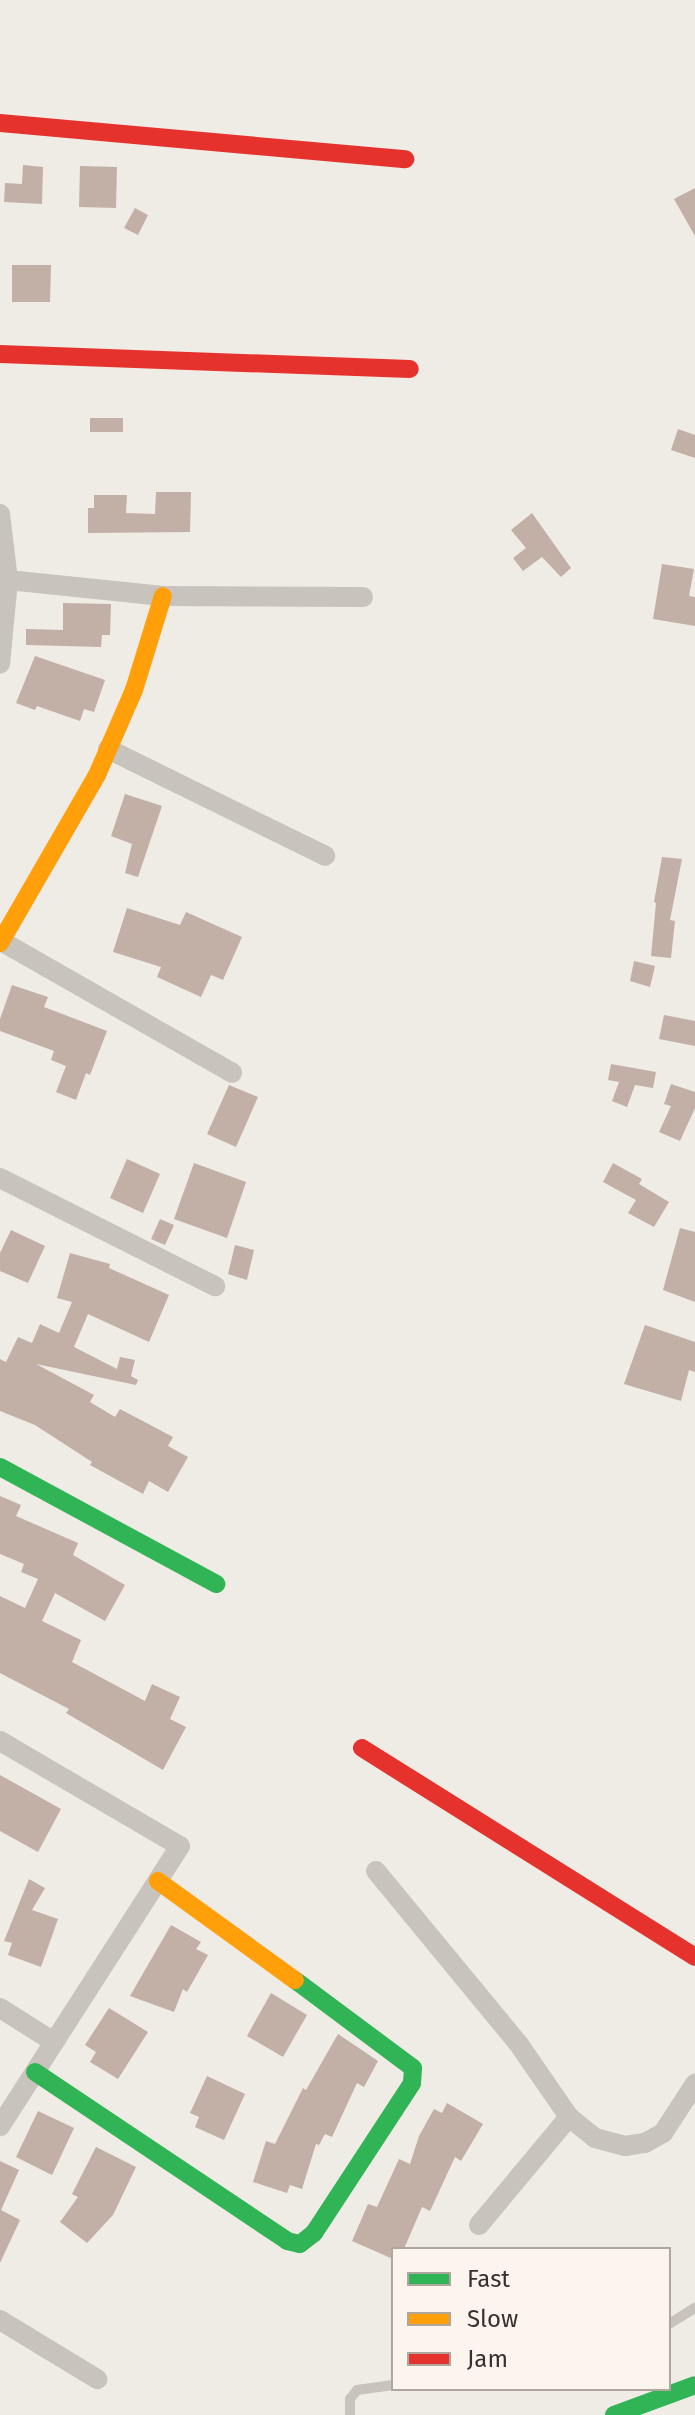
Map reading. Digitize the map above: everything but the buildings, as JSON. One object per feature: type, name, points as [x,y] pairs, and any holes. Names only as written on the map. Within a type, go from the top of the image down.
[{"type":"main road","points":[[0,123],[405,159]]},
{"type":"main road","points":[[0,354],[410,369]]},
{"type":"main road","points":[[1,942],[108,749],[134,690],[163,596]]},
{"type":"main road","points":[[0,1467],[216,1584]]},
{"type":"main road","points":[[362,1748],[695,1957]]},
{"type":"main road","points":[[35,2072],[287,2241],[300,2244],[314,2233],[412,2083],[413,2068],[402,2057],[158,1881]]},
{"type":"main road","points":[[614,2415],[695,2385]]},
{"type":"street","points":[[0,514],[8,580],[1,658]]},
{"type":"street","points":[[8,580],[163,596],[363,597]]},
{"type":"street","points":[[108,749],[325,856]]},
{"type":"street","points":[[1,942],[232,1073]]},
{"type":"street","points":[[0,1178],[215,1286]]},
{"type":"street","points":[[0,1741],[180,1846],[0,2126]]},
{"type":"street","points":[[376,1871],[518,2043],[569,2117],[595,2138],[625,2146],[645,2143],[663,2133],[695,2084]]},
{"type":"street","points":[[0,2008],[54,2042]]},
{"type":"street","points":[[479,2225],[569,2117]]},
{"type":"street","points":[[0,2320],[97,2379]]},
{"type":"lane","points":[[671,2323],[695,2308]]},
{"type":"lane","points":[[350,2415],[350,2399],[357,2390],[391,2385]]},
{"type":"traffic: fast","points":[[0,1467],[216,1584]]},
{"type":"traffic: fast","points":[[35,2072],[287,2241],[300,2244],[314,2233],[412,2083],[413,2068],[295,1980]]},
{"type":"traffic: fast","points":[[614,2415],[695,2385]]},
{"type":"traffic: slow","points":[[0,943],[97,775],[134,690],[163,596]]},
{"type":"traffic: slow","points":[[158,1881],[295,1980]]},
{"type":"traffic: jam","points":[[0,123],[405,159]]},
{"type":"traffic: jam","points":[[0,354],[410,369]]},
{"type":"traffic: jam","points":[[362,1748],[695,1957]]}]
